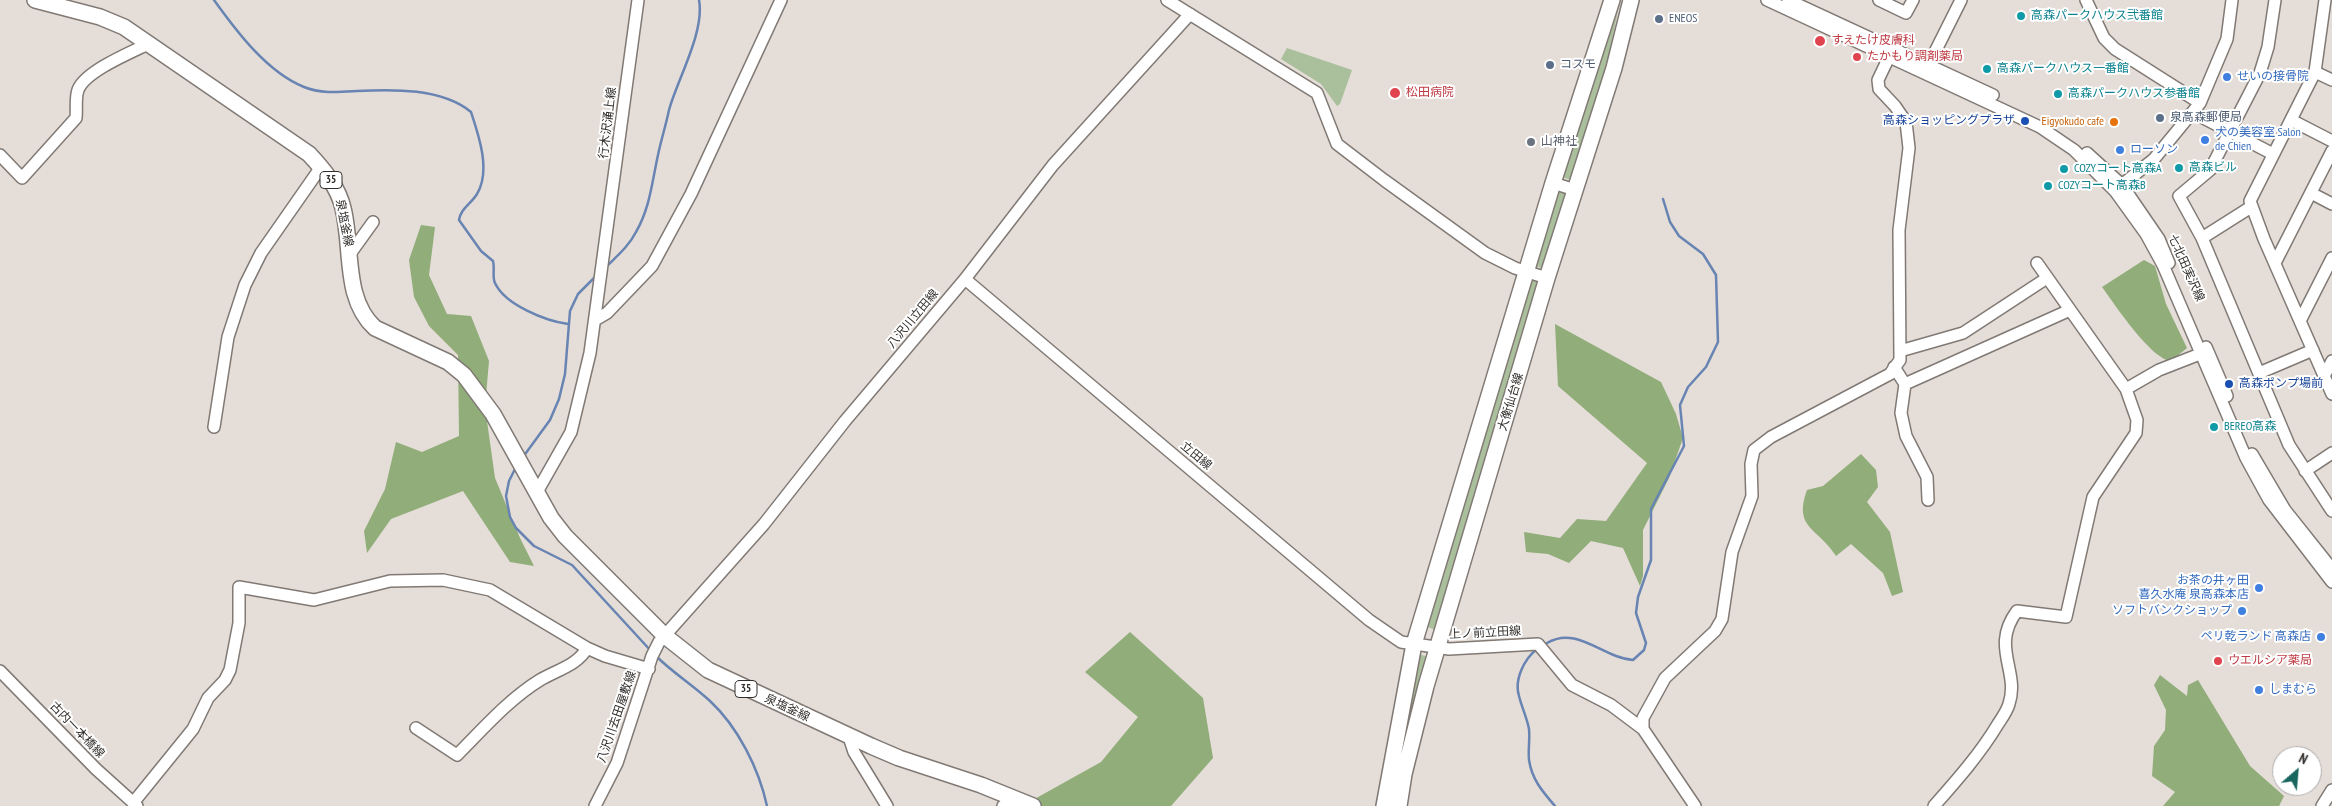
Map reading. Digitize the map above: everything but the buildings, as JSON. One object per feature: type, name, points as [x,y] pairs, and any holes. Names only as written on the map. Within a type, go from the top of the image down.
[{"type":"main road","name":"泉塩釜線","points":[[35,0],[100,17],[124,27],[284,134],[309,154],[332,182],[341,202],[355,296],[367,320],[375,328],[448,362],[464,375],[494,414],[551,518],[565,536],[662,639],[708,670],[849,737],[1009,802],[1033,806]]},
{"type":"main road","name":"大衡仙台線","points":[[1384,806],[1393,749],[1414,644],[1553,182],[1612,0]]},
{"type":"main road","name":"大衡仙台線","points":[[1399,806],[1404,774],[1437,648],[1547,278],[1614,68],[1631,0]]},
{"type":"street","name":"行木沢涌上線","points":[[537,492],[571,432],[590,353],[602,277],[638,0]]},
{"type":"street","points":[[595,320],[607,313],[652,266],[691,194],[781,0]]},
{"type":"street","points":[[1167,0],[1318,93],[1337,144],[1486,253],[1526,272],[1547,278]]},
{"type":"street","points":[[1767,0],[1889,57],[1926,69],[1961,0]]},
{"type":"street","name":"七北田実沢線","points":[[1788,0],[1926,69],[2042,120],[2079,146],[2119,188],[2159,239],[2252,454],[2285,510],[2332,569]]},
{"type":"street","points":[[1879,0],[1906,13],[1913,0]]},
{"type":"street","points":[[2086,0],[2104,38],[2115,49],[2229,133],[2274,154]]},
{"type":"street","points":[[2232,0],[2227,39],[2197,108],[2154,159],[2119,188],[2163,265],[2246,458],[2269,500],[2332,582]]},
{"type":"street","points":[[2275,0],[2266,60],[2210,170],[2179,196],[2202,238],[2289,445],[2332,512]]},
{"type":"street","points":[[2325,0],[2315,72],[2250,201],[2332,394]]},
{"type":"street","name":"八沢川立田線","points":[[649,666],[662,639],[764,524],[845,421],[965,279],[1053,165],[1190,14]]},
{"type":"street","points":[[0,155],[22,178],[76,118],[77,92],[80,85],[92,74],[150,43]]},
{"type":"street","points":[[1643,729],[1643,718],[1665,678],[1715,631],[1722,619],[1732,552],[1752,496],[1751,464],[1754,450],[1771,437],[1890,374],[1900,360],[1898,230],[1909,148],[1906,122],[1896,106],[1879,89],[1878,80],[1889,57]]},
{"type":"street","points":[[2315,72],[2332,80]]},
{"type":"street","points":[[2291,120],[2332,141]]},
{"type":"street","points":[[2275,263],[2332,150]]},
{"type":"street","points":[[214,426],[228,337],[245,285],[261,253],[321,167]]},
{"type":"street","points":[[1553,182],[1575,190]]},
{"type":"street","points":[[2311,193],[2332,204]]},
{"type":"street","points":[[2202,238],[2251,207]]},
{"type":"street","points":[[350,254],[373,222]]},
{"type":"street","points":[[2300,321],[2332,258]]},
{"type":"street","points":[[1934,806],[1958,780],[1988,739],[2009,705],[2012,693],[2004,644],[2010,621],[2017,611],[2066,617],[2093,497],[2136,433],[2136,420],[2126,389],[2037,263]]},
{"type":"street","points":[[1900,351],[1963,333],[2047,278]]},
{"type":"street","name":"立田線","points":[[965,279],[1369,620],[1394,639],[1414,644]]},
{"type":"street","points":[[1905,384],[2070,310]]},
{"type":"street","points":[[2259,373],[2313,350]]},
{"type":"street","points":[[2126,389],[2159,370],[2200,354]]},
{"type":"street","points":[[2324,376],[2332,361]]},
{"type":"street","points":[[1894,367],[1905,384],[1902,413],[1906,436],[1927,477],[1928,500]]},
{"type":"street","points":[[2306,470],[2332,453]]},
{"type":"street","points":[[135,805],[193,729],[208,698],[225,680],[230,670],[239,623],[239,587],[314,600],[390,581],[443,580],[490,590],[587,648],[605,656],[649,666]]},
{"type":"street","name":"上ノ前立田線","points":[[1414,644],[1437,648],[1538,644],[1572,685],[1611,705],[1643,729],[1695,806]]},
{"type":"street","points":[[416,728],[457,755],[507,706],[540,680],[583,656],[587,648]]},
{"type":"street","name":"八沢川去田屋敷線","points":[[595,806],[616,763],[649,666]]},
{"type":"street","name":"古内一本橋線","points":[[0,671],[96,769],[135,805]]},
{"type":"street","points":[[849,737],[854,752],[887,806]]},
{"type":"street","points":[[2322,806],[2332,790]]},
{"type":"green space","points":[[1618,11],[1603,83],[1571,180],[1562,177]]},
{"type":"green space","points":[[1287,48],[1352,70],[1340,104],[1337,106],[1321,84],[1281,59]]},
{"type":"green space","points":[[1557,190],[1568,192],[1545,269],[1535,266]]},
{"type":"green space","points":[[421,225],[435,227],[429,275],[447,314],[471,316],[489,361],[485,407],[495,478],[534,566],[510,562],[463,491],[391,519],[367,553],[364,531],[385,489],[396,442],[422,452],[459,436],[458,355],[429,326],[414,297],[409,260]]},
{"type":"green space","points":[[2144,260],[2155,266],[2166,304],[2187,348],[2171,361],[2163,358],[2144,341],[2124,318],[2102,287]]},
{"type":"green space","points":[[1531,278],[1541,281],[1436,630],[1425,626]]},
{"type":"green space","points":[[1555,324],[1661,382],[1676,414],[1683,438],[1669,478],[1643,530],[1643,576],[1640,586],[1623,548],[1591,541],[1569,563],[1548,554],[1526,552],[1524,532],[1560,538],[1577,519],[1606,521],[1647,463],[1558,386]]},
{"type":"green space","points":[[1861,454],[1876,470],[1878,487],[1867,502],[1890,532],[1903,592],[1892,596],[1883,573],[1851,544],[1836,556],[1810,527],[1803,513],[1803,503],[1807,490],[1823,486]]},
{"type":"green space","points":[[1130,632],[1203,698],[1213,758],[1171,806],[1022,806],[1101,762],[1138,717],[1085,672]]},
{"type":"green space","points":[[1418,654],[1429,657],[1392,790]]},
{"type":"green space","points":[[2160,675],[2187,696],[2188,685],[2198,680],[2250,766],[2272,785],[2272,796],[2284,796],[2279,806],[2163,806],[2175,792],[2152,776],[2154,746],[2165,730],[2166,710],[2154,685]]},
{"type":"waterway","points":[[214,0],[243,38],[265,61],[278,72],[304,87],[317,91],[331,92],[401,90],[432,94],[446,98],[471,112],[482,153],[483,175],[477,194],[464,209],[459,220],[481,251],[493,261],[494,281],[500,291],[527,311],[568,324]]},
{"type":"waterway","points":[[606,267],[630,242],[641,223],[650,195],[669,110],[698,26],[699,0]]},
{"type":"waterway","points":[[1547,643],[1558,638],[1569,638],[1590,644],[1622,658],[1633,660],[1644,650],[1646,643],[1636,613],[1638,597],[1651,560],[1651,509],[1684,446],[1680,405],[1688,387],[1706,367],[1718,342],[1716,275],[1703,254],[1679,236],[1670,222],[1663,199]]},
{"type":"waterway","points":[[523,457],[550,420],[559,399],[565,374],[570,311],[578,294],[596,276]]},
{"type":"waterway","points":[[516,467],[509,481],[506,496],[510,517],[516,528],[534,546],[572,565],[651,651]]},
{"type":"waterway","points":[[1537,649],[1528,658],[1521,670],[1518,690],[1529,729],[1530,767],[1546,796],[1555,806]]},
{"type":"waterway","points":[[656,656],[710,701],[730,723],[753,763],[767,806]]},
{"type":"place","name":"高森パークハウス弐番館","points":[[2021,16]]},
{"type":"place","name":"ENEOS","points":[[1659,19]]},
{"type":"place","name":"すえたけ皮膚科","points":[[1820,41]]},
{"type":"place","name":"たかもり調剤薬局","points":[[1857,57]]},
{"type":"place","name":"コスモ","points":[[1550,65]]},
{"type":"place","name":"高森パークハウス一番館","points":[[1987,69]]},
{"type":"place","name":"せいの接骨院","points":[[2227,77]]},
{"type":"place","name":"松田病院","points":[[1395,93]]},
{"type":"place","name":"高森パークハウス参番館","points":[[2058,94]]},
{"type":"place","name":"泉高森郵便局","points":[[2160,118]]},
{"type":"place","name":"高森ショッピングプラザ","points":[[2025,121]]},
{"type":"place","name":"Eigyokudo cafe","points":[[2114,122]]},
{"type":"place","name":"犬の美容室 Salon de Chien","points":[[2205,140]]},
{"type":"place","name":"山神社","points":[[1531,142]]},
{"type":"place","name":"ローソン","points":[[2120,150]]},
{"type":"place","name":"高森ビル","points":[[2179,168]]},
{"type":"place","name":"COZYコート高森A","points":[[2064,169]]},
{"type":"place","name":"COZYコート高森B","points":[[2048,186]]},
{"type":"place","name":"高森ポンプ場前","points":[[2229,384]]},
{"type":"place","name":"BEREO高森","points":[[2214,427]]},
{"type":"place","name":"お茶の井ヶ田 喜久水庵 泉高森本店","points":[[2259,588]]},
{"type":"place","name":"ソフトバンクショップ","points":[[2242,611]]},
{"type":"place","name":"ペリ乾ランド 高森店","points":[[2321,637]]},
{"type":"place","name":"ウエルシア薬局","points":[[2218,661]]},
{"type":"place","name":"しまむら","points":[[2259,690]]}]
